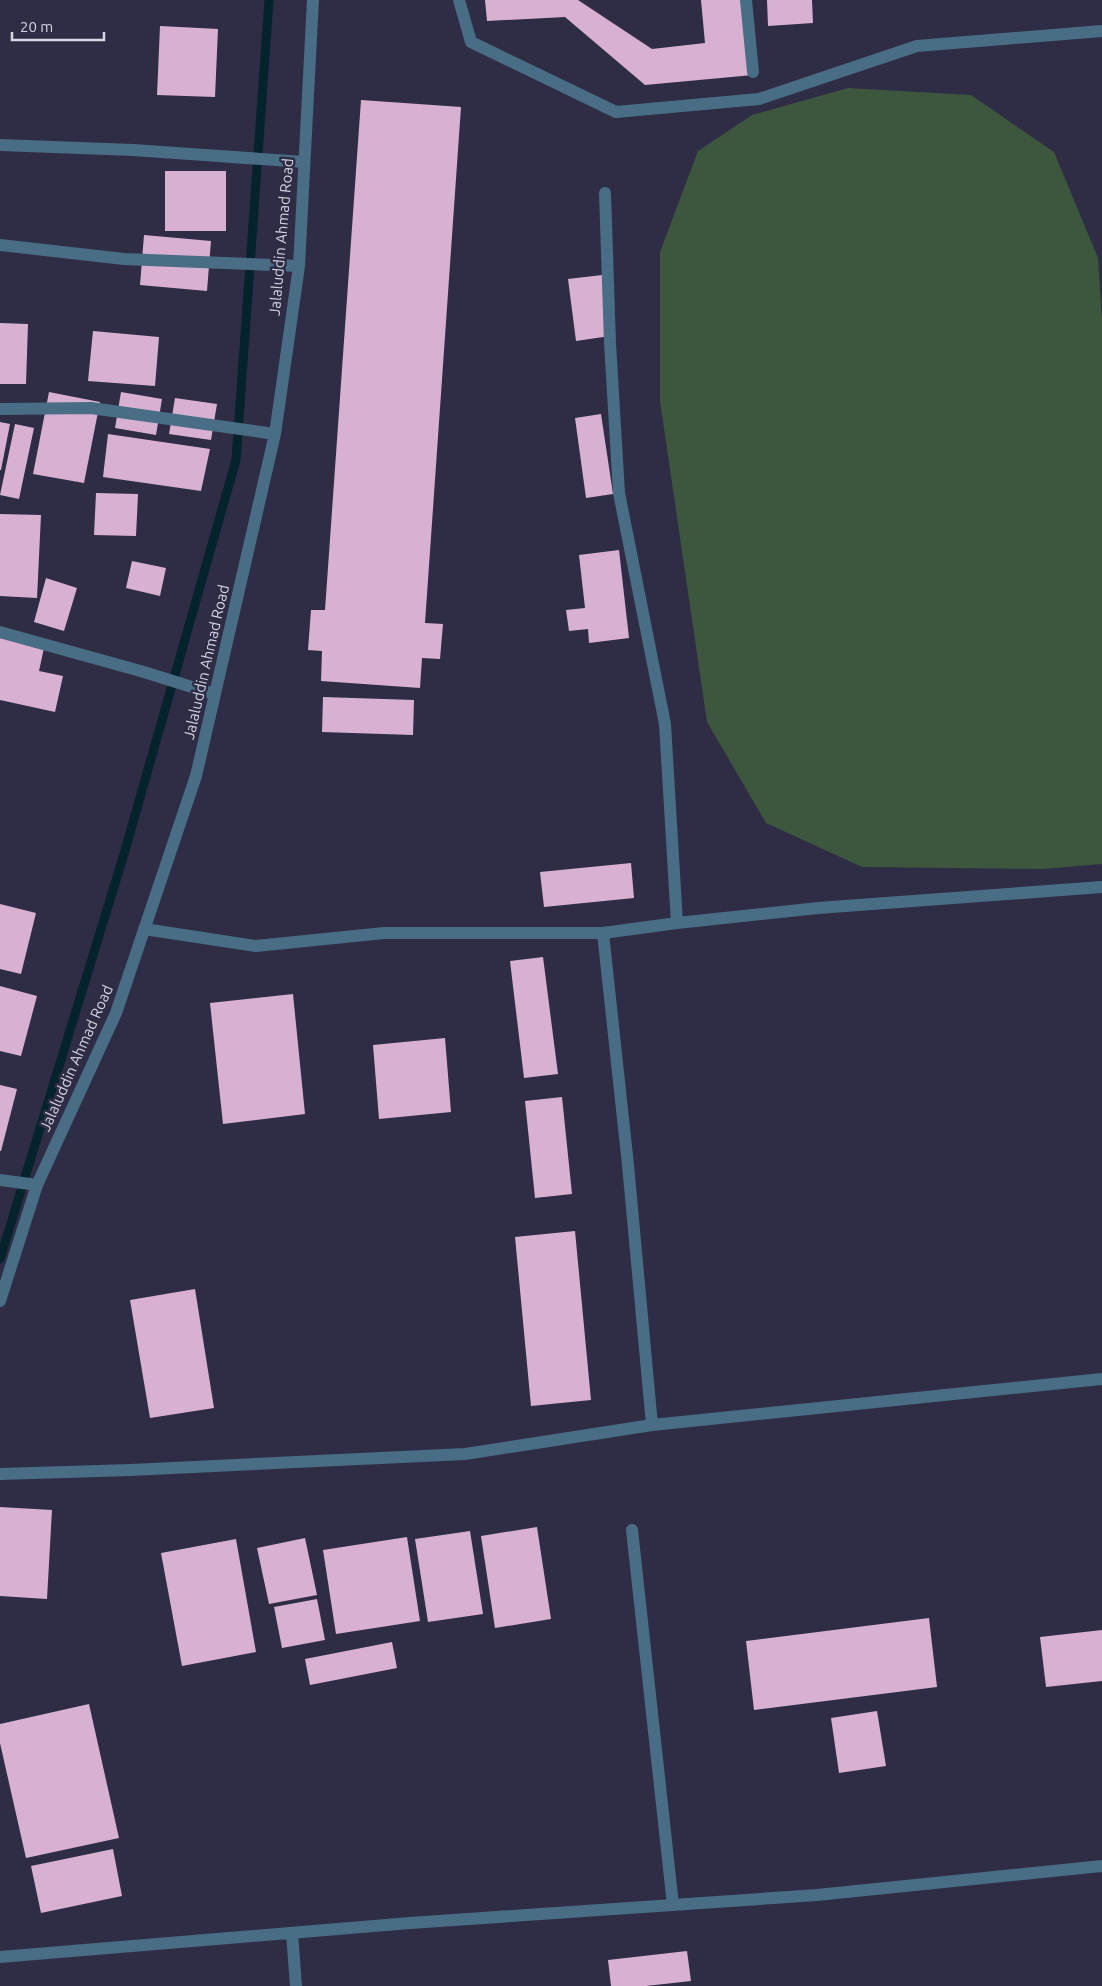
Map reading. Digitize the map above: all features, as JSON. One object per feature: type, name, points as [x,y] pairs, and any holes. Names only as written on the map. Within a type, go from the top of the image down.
[{"type":"street","name":"Jalaluddin Ahmad Road","points":[[0,1301],[37,1185],[116,1013],[196,776],[275,434],[298,266],[313,0]]},
{"type":"street","points":[[459,0],[470,42],[616,112],[759,99],[917,46],[1102,31]]},
{"type":"street","points":[[746,0],[753,72]]},
{"type":"street","points":[[0,144],[133,150],[304,162]]},
{"type":"street","points":[[605,193],[610,343],[619,493],[665,724],[677,923]]},
{"type":"street","points":[[0,245],[124,260],[298,266]]},
{"type":"street","points":[[0,409],[91,408],[275,434]]},
{"type":"street","points":[[0,632],[214,694]]},
{"type":"street","points":[[144,929],[256,946],[384,933],[603,933],[818,908],[1102,887]]},
{"type":"street","points":[[603,933],[628,1165],[652,1425]]},
{"type":"street","points":[[0,1180],[37,1185]]},
{"type":"street","points":[[0,1474],[131,1470],[465,1454],[652,1425],[1102,1379]]},
{"type":"street","points":[[632,1530],[673,1905]]},
{"type":"street","points":[[0,1957],[420,1922],[816,1895],[1102,1866]]},
{"type":"street","points":[[292,1933],[296,1986]]},
{"type":"green space","points":[[848,88],[971,95],[1054,152],[1098,258],[1102,321],[1102,864],[1043,869],[862,867],[766,823],[707,722],[660,401],[660,252],[698,151],[752,115]]},
{"type":"building","points":[[485,0],[578,0],[652,49],[705,43],[701,0],[747,0],[753,75],[645,85],[565,17],[487,21]]},
{"type":"building","points":[[767,0],[812,0],[813,23],[768,26]]},
{"type":"building","points":[[160,26],[218,29],[215,97],[157,95]]},
{"type":"building","points":[[361,100],[461,107],[425,623],[443,624],[440,659],[422,658],[420,688],[321,681],[322,651],[308,650],[311,610],[325,610]]},
{"type":"building","points":[[165,171],[226,171],[226,231],[165,231]]},
{"type":"building","points":[[144,235],[211,241],[207,291],[140,285]]},
{"type":"building","points":[[602,275],[610,336],[576,341],[568,279]]},
{"type":"building","points":[[0,323],[28,324],[26,384],[0,384]]},
{"type":"building","points":[[93,331],[159,337],[155,386],[88,381]]},
{"type":"building","points":[[49,392],[100,402],[84,483],[33,474]]},
{"type":"building","points":[[121,392],[162,399],[156,435],[115,428]]},
{"type":"building","points":[[175,398],[217,404],[211,440],[169,434]]},
{"type":"building","points":[[601,414],[613,494],[586,498],[575,418]]},
{"type":"building","points":[[0,422],[10,424],[1,470],[0,470]]},
{"type":"building","points":[[15,424],[34,428],[19,499],[0,495]]},
{"type":"building","points":[[108,434],[210,449],[201,491],[103,477]]},
{"type":"building","points":[[96,493],[138,494],[136,536],[94,535]]},
{"type":"building","points":[[0,514],[41,515],[37,598],[0,596]]},
{"type":"building","points":[[619,550],[629,638],[589,643],[588,629],[569,631],[566,610],[585,608],[579,555]]},
{"type":"building","points":[[132,561],[166,568],[160,596],[126,588]]},
{"type":"building","points":[[46,578],[77,588],[64,631],[34,622]]},
{"type":"building","points":[[0,638],[44,648],[39,671],[63,676],[55,712],[0,700]]},
{"type":"building","points":[[323,697],[414,700],[413,735],[322,732]]},
{"type":"building","points":[[631,863],[634,898],[544,907],[540,872]]},
{"type":"building","points":[[0,904],[36,913],[21,974],[0,969]]},
{"type":"building","points":[[543,957],[558,1074],[524,1078],[510,961]]},
{"type":"building","points":[[0,986],[37,996],[21,1056],[0,1051]]},
{"type":"building","points":[[293,994],[305,1114],[223,1124],[210,1003]]},
{"type":"building","points":[[445,1038],[451,1112],[379,1119],[373,1045]]},
{"type":"building","points":[[0,1085],[17,1089],[1,1151],[0,1151]]},
{"type":"building","points":[[562,1097],[572,1194],[535,1198],[525,1101]]},
{"type":"building","points":[[575,1231],[591,1400],[531,1406],[515,1237]]},
{"type":"building","points":[[195,1289],[214,1408],[150,1418],[130,1300]]},
{"type":"building","points":[[0,1507],[52,1510],[47,1599],[0,1596]]},
{"type":"building","points":[[537,1527],[551,1619],[495,1628],[481,1536]]},
{"type":"building","points":[[470,1531],[483,1614],[428,1622],[415,1539]]},
{"type":"building","points":[[407,1537],[420,1621],[336,1634],[323,1550]]},
{"type":"building","points":[[305,1538],[317,1595],[269,1604],[257,1548]]},
{"type":"building","points":[[236,1539],[256,1652],[182,1666],[161,1553]]},
{"type":"building","points":[[317,1599],[325,1640],[282,1648],[274,1607]]},
{"type":"building","points":[[929,1618],[937,1687],[754,1710],[746,1641]]},
{"type":"building","points":[[1102,1630],[1102,1681],[1046,1687],[1040,1637]]},
{"type":"building","points":[[392,1642],[397,1668],[310,1685],[305,1659]]},
{"type":"building","points":[[89,1704],[119,1838],[26,1858],[0,1743],[0,1724]]},
{"type":"building","points":[[877,1711],[886,1766],[839,1773],[831,1718]]},
{"type":"building","points":[[113,1849],[122,1896],[41,1913],[31,1866]]},
{"type":"building","points":[[687,1951],[691,1981],[646,1986],[611,1986],[608,1960]]},
{"type":"waterway","points":[[0,1259],[124,854],[236,460],[269,0]]}]
